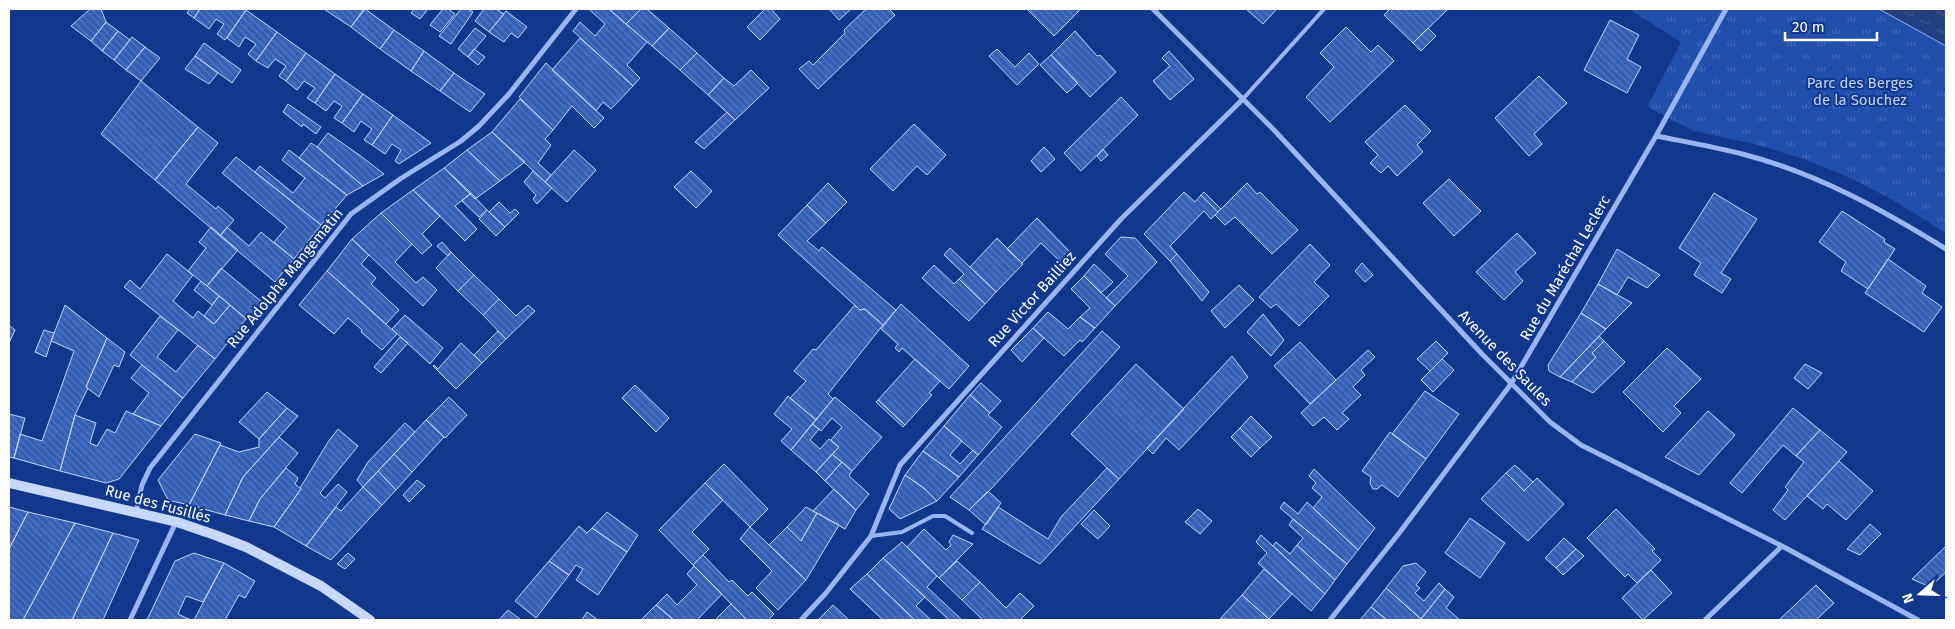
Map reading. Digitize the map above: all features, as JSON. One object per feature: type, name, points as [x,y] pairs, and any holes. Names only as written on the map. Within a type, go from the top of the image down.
[{"type":"main road","name":"Rue des Fusillés","points":[[9,483],[177,522],[215,535],[254,552],[321,586],[370,620]]},
{"type":"street","name":"Rue Adolphe Mangematin","points":[[136,512],[142,485],[150,468],[351,214],[400,179],[461,141],[479,126],[509,94],[576,9]]},
{"type":"street","name":"Avenue des Saules","points":[[1152,9],[1274,130],[1511,384],[1550,422],[1581,445],[1782,546],[1918,620]]},
{"type":"street","name":"Rue du Maréchal Leclerc","points":[[1330,620],[1400,532],[1511,384],[1656,136],[1726,9]]},
{"type":"street","name":"Rue Victor Bailliez","points":[[801,620],[826,593],[871,536],[900,465],[1121,219],[1242,100]]},
{"type":"street","points":[[1656,136],[1746,155],[1801,173],[1840,189],[1892,216],[1946,249]]},
{"type":"street","points":[[130,620],[177,522]]},
{"type":"street","points":[[1705,620],[1782,546]]},
{"type":"lane","points":[[1242,100],[1324,9]]},
{"type":"lane","points":[[871,536],[902,532],[933,516],[945,516],[972,533]]},
{"type":"green space","name":"Parc des Berges de la Souchez","points":[[1629,9],[1946,9],[1946,233],[1891,199],[1850,178],[1804,159],[1754,144],[1694,131],[1647,107],[1681,42]]},
{"type":"water","points":[[1879,9],[1946,9],[1946,46]]},
{"type":"building","points":[[90,9],[101,9],[106,22],[91,41],[71,26]]},
{"type":"building","points":[[190,9],[200,9],[194,18],[187,13]]},
{"type":"building","points":[[200,9],[246,10],[225,40],[217,34],[224,24],[216,19],[209,29],[194,18]]},
{"type":"building","points":[[324,9],[364,9],[351,27]]},
{"type":"building","points":[[365,9],[394,30],[380,49],[351,27]]},
{"type":"building","points":[[414,9],[428,9],[420,19],[411,13]]},
{"type":"building","points":[[443,9],[448,9],[455,14],[440,32],[430,25]]},
{"type":"building","points":[[461,9],[468,9],[473,12],[451,44],[439,36]]},
{"type":"building","points":[[484,9],[496,9],[504,14],[489,32],[475,21]]},
{"type":"building","points":[[591,9],[609,9],[647,42],[627,65],[640,78],[633,86],[573,31],[580,22],[595,36],[605,24]]},
{"type":"building","points":[[609,9],[641,9],[626,24]]},
{"type":"building","points":[[641,9],[647,9],[669,28],[652,46],[626,24]]},
{"type":"building","points":[[765,9],[771,9],[780,19],[760,40],[747,27]]},
{"type":"building","points":[[829,9],[851,9],[839,20]]},
{"type":"building","points":[[866,9],[889,9],[895,15],[818,89],[799,69],[809,61],[813,65],[845,33],[844,30]]},
{"type":"building","points":[[1027,9],[1081,9],[1054,36]]},
{"type":"building","points":[[1246,9],[1277,9],[1263,24]]},
{"type":"building","points":[[1390,9],[1448,9],[1413,43],[1384,15]]},
{"type":"building","points":[[246,10],[277,32],[256,61],[248,54],[256,44],[245,37],[239,47],[227,38]]},
{"type":"building","points":[[506,11],[527,27],[518,38],[511,33],[504,42],[489,32]]},
{"type":"building","points":[[1610,20],[1639,35],[1627,59],[1641,67],[1627,93],[1584,70]]},
{"type":"building","points":[[106,22],[118,31],[102,51],[91,41]]},
{"type":"building","points":[[1346,27],[1371,52],[1378,45],[1394,61],[1330,122],[1306,97],[1334,67],[1320,53]]},
{"type":"building","points":[[475,28],[486,36],[468,57],[458,49]]},
{"type":"building","points":[[669,28],[697,53],[680,70],[652,46]]},
{"type":"building","points":[[1428,28],[1436,36],[1421,51],[1413,43]]},
{"type":"building","points":[[394,30],[424,51],[411,71],[380,49]]},
{"type":"building","points":[[118,31],[130,40],[114,60],[102,51]]},
{"type":"building","points":[[1075,31],[1097,56],[1100,55],[1116,72],[1090,97],[1051,55]]},
{"type":"building","points":[[277,32],[306,53],[286,81],[279,76],[286,66],[275,59],[268,68],[256,61]]},
{"type":"building","points":[[132,37],[145,47],[126,70],[114,60]]},
{"type":"building","points":[[580,38],[633,86],[611,109],[603,102],[596,111],[552,70]]},
{"type":"building","points":[[204,43],[241,70],[232,83],[195,56]]},
{"type":"building","points":[[145,47],[160,58],[141,81],[126,70]]},
{"type":"building","points":[[474,49],[485,57],[478,65],[468,57]]},
{"type":"building","points":[[997,49],[1015,67],[1029,53],[1039,64],[1017,85],[989,56]]},
{"type":"building","points":[[424,51],[454,73],[440,91],[411,71]]},
{"type":"building","points":[[1169,51],[1194,79],[1170,100],[1153,81],[1170,66],[1162,58]]},
{"type":"building","points":[[306,53],[335,74],[315,103],[307,98],[315,88],[304,81],[297,90],[286,81]]},
{"type":"building","points":[[697,53],[724,78],[708,95],[680,70]]},
{"type":"building","points":[[1051,55],[1078,83],[1067,93],[1040,65]]},
{"type":"building","points":[[195,56],[218,73],[209,84],[185,69]]},
{"type":"building","points":[[546,63],[604,118],[594,128],[572,106],[553,130],[519,97]]},
{"type":"building","points":[[751,70],[769,88],[735,120],[708,95],[724,78],[734,86]]},
{"type":"building","points":[[454,73],[485,94],[470,112],[440,91]]},
{"type":"building","points":[[335,74],[363,94],[342,123],[334,118],[342,106],[334,101],[326,111],[315,103]]},
{"type":"building","points":[[1539,76],[1567,103],[1534,134],[1542,144],[1529,156],[1495,118]]},
{"type":"building","points":[[141,81],[198,127],[155,180],[101,134]]},
{"type":"building","points":[[363,94],[393,115],[372,145],[364,140],[372,129],[361,121],[354,132],[342,123]]},
{"type":"building","points":[[1121,97],[1138,115],[1081,171],[1064,153]]},
{"type":"building","points":[[520,99],[553,130],[545,139],[551,145],[538,163],[551,175],[545,182],[492,132]]},
{"type":"building","points":[[288,104],[321,127],[316,134],[303,124],[302,127],[283,112]]},
{"type":"building","points":[[1405,105],[1431,131],[1417,145],[1423,152],[1397,176],[1388,166],[1381,173],[1370,163],[1378,155],[1365,142]]},
{"type":"building","points":[[727,112],[735,120],[704,149],[695,142]]},
{"type":"building","points":[[393,115],[431,143],[399,164],[395,161],[401,150],[392,144],[385,154],[372,145]]},
{"type":"building","points":[[914,124],[946,155],[927,175],[917,166],[893,191],[870,169]]},
{"type":"building","points":[[198,127],[218,143],[186,184],[216,209],[218,206],[234,220],[220,236],[155,180]]},
{"type":"building","points":[[492,132],[525,162],[500,181],[467,150]]},
{"type":"building","points":[[328,133],[384,174],[363,186],[317,147]]},
{"type":"building","points":[[311,143],[363,186],[347,195],[299,158]]},
{"type":"building","points":[[1044,147],[1055,159],[1041,172],[1031,161]]},
{"type":"building","points":[[1103,149],[1108,155],[1101,161],[1097,156]]},
{"type":"building","points":[[289,150],[347,195],[321,225],[255,172],[260,166],[293,193],[305,178],[282,160]]},
{"type":"building","points":[[467,150],[500,181],[475,199],[444,168]]},
{"type":"building","points":[[574,150],[596,170],[567,202],[545,182]]},
{"type":"building","points":[[236,157],[321,225],[294,259],[274,242],[287,227],[222,173]]},
{"type":"building","points":[[444,168],[471,193],[455,206],[477,229],[465,241],[413,190]]},
{"type":"building","points":[[533,171],[552,188],[537,204],[533,199],[536,195],[524,182]]},
{"type":"building","points":[[691,171],[712,191],[696,208],[674,187]]},
{"type":"building","points":[[1449,179],[1481,211],[1454,236],[1423,203]]},
{"type":"building","points":[[828,183],[847,202],[826,223],[807,205]]},
{"type":"building","points":[[1247,183],[1257,194],[1260,192],[1298,230],[1272,254],[1235,217],[1225,225],[1215,215]]},
{"type":"building","points":[[413,190],[440,216],[422,234],[432,245],[422,254],[381,213]]},
{"type":"building","points":[[1184,192],[1195,202],[1201,195],[1218,212],[1211,219],[1204,211],[1170,246],[1177,254],[1170,261],[1144,234]]},
{"type":"building","points":[[1204,192],[1221,209],[1218,212],[1201,195]]},
{"type":"building","points":[[471,193],[487,210],[479,217],[462,201]]},
{"type":"building","points":[[1714,193],[1757,219],[1721,273],[1731,279],[1722,293],[1694,275],[1701,263],[1679,248]]},
{"type":"building","points":[[499,202],[510,213],[515,209],[519,213],[505,227],[489,212]]},
{"type":"building","points":[[807,205],[826,223],[807,241],[819,251],[822,247],[896,310],[883,325],[865,309],[860,310],[778,235]]},
{"type":"building","points":[[487,210],[505,227],[496,236],[479,219]]},
{"type":"building","points":[[1842,211],[1885,239],[1884,242],[1895,249],[1868,289],[1841,271],[1846,262],[1819,242]]},
{"type":"building","points":[[381,213],[412,244],[395,262],[416,283],[423,277],[437,290],[423,306],[352,239]]},
{"type":"building","points":[[1037,218],[1072,254],[1063,264],[1041,243],[1022,263],[1007,249]]},
{"type":"building","points":[[211,227],[238,250],[207,286],[188,271],[206,248],[199,242]]},
{"type":"building","points":[[227,227],[249,246],[261,232],[294,259],[275,282],[220,236]]},
{"type":"building","points":[[1517,233],[1536,253],[1515,272],[1523,281],[1504,300],[1476,272]]},
{"type":"building","points":[[1121,237],[1135,238],[1157,262],[1115,306],[1106,298],[1128,276],[1105,254]]},
{"type":"building","points":[[997,238],[1023,264],[996,292],[970,267]]},
{"type":"building","points":[[352,239],[369,255],[361,264],[376,278],[371,284],[399,310],[386,324],[327,271]]},
{"type":"building","points":[[442,242],[451,252],[448,256],[437,246]]},
{"type":"building","points":[[1310,244],[1330,265],[1314,282],[1329,296],[1299,326],[1276,304],[1271,308],[1259,297]]},
{"type":"building","points":[[950,248],[996,292],[985,304],[959,279],[964,274],[944,255]]},
{"type":"building","points":[[1617,249],[1660,275],[1647,288],[1628,277],[1617,295],[1598,284]]},
{"type":"building","points":[[451,252],[474,275],[458,291],[436,268]]},
{"type":"building","points":[[167,254],[193,275],[173,301],[193,318],[198,311],[214,324],[230,305],[246,319],[215,359],[124,287],[130,280],[140,289]]},
{"type":"building","points":[[1177,254],[1209,292],[1202,301],[1170,261]]},
{"type":"building","points":[[1888,259],[1926,286],[1922,293],[1942,307],[1924,332],[1865,293]]},
{"type":"building","points":[[1362,263],[1373,275],[1365,282],[1355,271]]},
{"type":"building","points":[[1094,264],[1113,282],[1101,293],[1084,276]]},
{"type":"building","points":[[934,265],[954,284],[959,279],[985,304],[969,321],[922,278]]},
{"type":"building","points":[[221,268],[262,302],[248,320],[207,286]]},
{"type":"building","points":[[327,271],[397,334],[382,350],[348,318],[334,334],[299,305]]},
{"type":"building","points":[[474,275],[499,299],[483,315],[458,291]]},
{"type":"building","points":[[1084,276],[1115,306],[1095,328],[1080,317],[1090,308],[1071,289]]},
{"type":"building","points":[[201,281],[219,296],[212,305],[194,290]]},
{"type":"building","points":[[1598,284],[1632,303],[1606,329],[1581,313]]},
{"type":"building","points":[[1239,285],[1254,300],[1225,328],[1211,311]]},
{"type":"building","points":[[219,296],[230,305],[214,324],[204,316]]},
{"type":"building","points":[[499,299],[516,316],[528,305],[535,311],[506,339],[483,315]]},
{"type":"building","points":[[901,304],[969,366],[949,389],[902,348],[899,352],[895,348],[898,344],[881,329]]},
{"type":"building","points":[[65,305],[107,338],[86,387],[88,388],[75,415],[60,471],[14,458],[20,434],[42,441],[74,351],[51,341]]},
{"type":"building","points":[[855,305],[860,310],[865,309],[883,325],[828,394],[833,399],[816,420],[790,398],[806,381],[794,371],[813,349],[816,350]]},
{"type":"building","points":[[1048,312],[1068,329],[1080,317],[1095,328],[1082,342],[1080,340],[1064,356],[1033,328]]},
{"type":"building","points":[[1581,313],[1606,329],[1560,377],[1549,371],[1548,365]]},
{"type":"building","points":[[1263,314],[1284,340],[1271,356],[1247,332]]},
{"type":"building","points":[[405,315],[443,348],[430,364],[392,329]]},
{"type":"building","points":[[160,316],[178,330],[157,357],[176,372],[198,345],[215,359],[183,398],[130,355]]},
{"type":"building","points":[[9,325],[15,330],[9,343]]},
{"type":"building","points":[[1033,328],[1044,338],[1022,362],[1011,350]]},
{"type":"building","points":[[44,330],[54,333],[46,357],[35,352]]},
{"type":"building","points":[[498,331],[506,339],[482,363],[474,355]]},
{"type":"building","points":[[1102,331],[1120,347],[991,489],[969,510],[950,497]]},
{"type":"building","points":[[1599,336],[1604,341],[1592,353],[1596,357],[1572,382],[1560,377]]},
{"type":"building","points":[[400,337],[408,343],[381,373],[374,367]]},
{"type":"building","points":[[107,338],[125,352],[119,367],[114,365],[99,397],[86,387]]},
{"type":"building","points":[[1436,341],[1448,353],[1430,371],[1417,359]]},
{"type":"building","points":[[1604,341],[1625,362],[1593,393],[1572,382],[1596,357],[1592,353]]},
{"type":"building","points":[[1300,342],[1336,380],[1310,404],[1274,366]]},
{"type":"building","points":[[461,343],[482,363],[456,389],[433,366],[438,369]]},
{"type":"building","points":[[1667,348],[1701,379],[1674,406],[1681,413],[1663,432],[1623,392]]},
{"type":"building","points":[[1368,350],[1375,357],[1361,370],[1365,375],[1353,387],[1361,395],[1342,413],[1349,419],[1337,430],[1324,417],[1313,426],[1301,413]]},
{"type":"building","points":[[1232,356],[1248,377],[1179,450],[1166,438],[1153,454],[1147,448]]},
{"type":"building","points":[[915,359],[940,381],[929,393],[932,395],[905,425],[878,400]]},
{"type":"building","points":[[1442,359],[1454,370],[1433,392],[1421,380]]},
{"type":"building","points":[[1136,364],[1184,409],[1119,479],[1071,434]]},
{"type":"building","points":[[1805,364],[1822,373],[1808,389],[1794,378]]},
{"type":"building","points":[[142,365],[183,398],[161,426],[133,414],[149,393],[131,378]]},
{"type":"building","points":[[981,383],[1001,401],[990,413],[970,395]]},
{"type":"building","points":[[635,385],[669,418],[656,432],[622,398]]},
{"type":"building","points":[[1425,391],[1459,414],[1426,459],[1392,434]]},
{"type":"building","points":[[267,392],[287,408],[259,439],[239,422]]},
{"type":"building","points":[[970,395],[1002,427],[978,455],[944,426]]},
{"type":"building","points":[[788,396],[816,420],[791,450],[781,441],[792,429],[774,414]]},
{"type":"building","points":[[449,397],[467,415],[445,438],[426,420]]},
{"type":"building","points":[[835,397],[882,437],[852,471],[832,454],[839,447],[831,440],[842,427],[832,418],[821,431],[812,424]]},
{"type":"building","points":[[878,400],[905,425],[903,427],[876,402]]},
{"type":"building","points":[[287,408],[298,416],[243,477],[225,515],[189,505],[220,445],[239,452],[259,447],[259,439]]},
{"type":"building","points":[[1793,408],[1820,430],[1796,456],[1783,445],[1742,493],[1730,483]]},
{"type":"building","points":[[126,411],[161,426],[119,479],[106,483],[60,471],[75,415],[96,423],[90,443],[97,446],[107,429],[115,433]]},
{"type":"building","points":[[1708,411],[1735,435],[1699,475],[1665,457]]},
{"type":"building","points":[[9,414],[25,418],[14,458],[9,457]]},
{"type":"building","points":[[1251,416],[1272,437],[1260,448],[1240,428]]},
{"type":"building","points":[[426,420],[444,437],[412,472],[394,454]]},
{"type":"building","points":[[405,423],[415,432],[363,487],[357,480],[368,462]]},
{"type":"building","points":[[812,424],[819,429],[810,440],[820,449],[829,439],[839,447],[816,472],[791,450]]},
{"type":"building","points":[[944,426],[962,441],[950,455],[960,464],[973,450],[978,455],[959,477],[923,451]]},
{"type":"building","points":[[1240,428],[1260,448],[1251,457],[1231,437]]},
{"type":"building","points":[[338,429],[358,446],[320,493],[325,498],[338,484],[347,492],[306,546],[274,527],[301,489],[328,442]]},
{"type":"building","points":[[1820,430],[1847,452],[1785,520],[1773,510],[1788,490],[1785,487],[1804,462],[1796,456]]},
{"type":"building","points":[[1390,432],[1426,459],[1398,497],[1382,485],[1377,489],[1373,489],[1370,483],[1371,477],[1362,471]]},
{"type":"building","points":[[195,434],[221,443],[189,505],[168,500],[158,480]]},
{"type":"building","points":[[279,437],[298,453],[260,499],[249,521],[225,515],[243,477]]},
{"type":"building","points":[[923,451],[959,477],[937,501],[925,489],[905,475]]},
{"type":"building","points":[[394,454],[412,472],[396,490],[378,471]]},
{"type":"building","points":[[832,454],[842,462],[825,481],[816,472]]},
{"type":"building","points":[[1839,461],[1873,491],[1846,520],[1827,504],[1823,509],[1807,496]]},
{"type":"building","points":[[842,462],[852,471],[849,476],[869,494],[856,510],[825,481]]},
{"type":"building","points":[[724,464],[768,509],[750,527],[705,483]]},
{"type":"building","points":[[1515,465],[1533,482],[1524,491],[1506,473]]},
{"type":"building","points":[[286,468],[298,478],[295,484],[301,489],[274,527],[249,521],[260,499]]},
{"type":"building","points":[[1107,468],[1119,479],[1040,564],[982,529],[998,507],[1048,539],[1061,517]]},
{"type":"building","points":[[1314,469],[1375,528],[1358,550],[1313,508],[1322,497],[1312,488],[1316,483],[1309,476]]},
{"type":"building","points":[[378,471],[396,490],[382,505],[363,487]]},
{"type":"building","points":[[1506,473],[1524,491],[1537,478],[1564,504],[1528,541],[1481,499]]},
{"type":"building","points":[[905,475],[925,489],[937,501],[900,519],[889,509]]},
{"type":"building","points":[[417,480],[425,486],[409,502],[403,495]]},
{"type":"building","points":[[705,483],[723,500],[692,532],[709,549],[693,565],[659,530]]},
{"type":"building","points":[[363,487],[382,505],[331,560],[306,546],[336,507],[341,511]]},
{"type":"building","points":[[834,489],[856,510],[845,529],[813,511]]},
{"type":"building","points":[[988,491],[1001,503],[986,525],[969,510]]},
{"type":"building","points":[[1284,502],[1298,514],[1307,502],[1358,550],[1347,564],[1280,508]]},
{"type":"building","points":[[9,507],[28,512],[9,549]]},
{"type":"building","points":[[806,507],[817,513],[801,541],[787,527]]},
{"type":"building","points":[[1198,509],[1212,521],[1200,534],[1185,522]]},
{"type":"building","points":[[1616,509],[1655,549],[1652,551],[1661,560],[1637,583],[1628,574],[1625,577],[1587,538]]},
{"type":"building","points":[[1094,510],[1110,526],[1098,539],[1081,524]]},
{"type":"building","points":[[28,512],[75,523],[23,620],[9,620],[9,549]]},
{"type":"building","points":[[607,512],[638,535],[627,552],[592,528]]},
{"type":"building","points":[[817,513],[839,525],[806,580],[769,545],[787,527],[801,541]]},
{"type":"building","points":[[1470,518],[1505,543],[1480,578],[1445,553]]},
{"type":"building","points":[[1293,519],[1347,564],[1335,580],[1297,545],[1303,538],[1289,525]]},
{"type":"building","points":[[75,523],[113,533],[72,620],[23,620]]},
{"type":"building","points":[[1870,524],[1881,534],[1860,555],[1847,549]]},
{"type":"building","points":[[579,526],[587,533],[592,528],[627,552],[598,595],[576,580],[583,569],[576,565],[569,575],[549,561]]},
{"type":"building","points":[[750,527],[806,580],[778,610],[756,588],[772,571],[740,539]]},
{"type":"building","points":[[924,529],[946,550],[951,545],[949,542],[953,535],[973,544],[939,578],[907,547]]},
{"type":"building","points":[[113,533],[139,540],[103,620],[72,620]]},
{"type":"building","points":[[1261,535],[1325,594],[1311,611],[1258,563],[1267,553],[1256,542]]},
{"type":"building","points":[[1564,538],[1576,549],[1556,568],[1545,558]]},
{"type":"building","points":[[902,542],[937,576],[927,587],[962,620],[949,620],[883,558]]},
{"type":"building","points":[[1276,542],[1290,554],[1297,545],[1335,580],[1325,594],[1273,546]]},
{"type":"building","points":[[1946,546],[1946,572],[1930,587],[1912,579]]},
{"type":"building","points":[[1576,549],[1584,556],[1563,575],[1556,568]]},
{"type":"building","points":[[194,553],[224,563],[203,602],[186,596],[178,614],[191,620],[147,620],[175,561]]},
{"type":"building","points":[[348,553],[355,559],[345,569],[337,564]]},
{"type":"building","points":[[703,555],[729,582],[732,580],[748,596],[752,592],[774,614],[768,620],[747,620],[693,565]]},
{"type":"building","points":[[883,558],[925,597],[916,606],[931,620],[915,620],[867,574]]},
{"type":"building","points":[[549,561],[569,575],[536,618],[515,601]]},
{"type":"building","points":[[957,561],[980,582],[962,600],[939,578]]},
{"type":"building","points":[[224,563],[255,581],[245,598],[239,595],[225,620],[194,620]]},
{"type":"building","points":[[1416,563],[1426,572],[1416,585],[1420,588],[1415,593],[1424,601],[1439,583],[1445,589],[1421,619],[1386,588],[1403,566]]},
{"type":"building","points":[[694,566],[722,594],[697,620],[674,620],[656,605],[667,594],[677,605],[697,585],[687,574]]},
{"type":"building","points":[[1264,569],[1292,594],[1269,619],[1242,595]]},
{"type":"building","points":[[1651,570],[1672,593],[1643,620],[1622,598]]},
{"type":"building","points":[[867,574],[915,620],[883,620],[850,589]]},
{"type":"building","points":[[980,582],[1006,608],[1020,593],[1034,606],[1020,620],[983,620],[962,600]]},
{"type":"building","points":[[1816,585],[1834,603],[1816,620],[1779,620]]},
{"type":"building","points":[[1386,588],[1423,620],[1387,620],[1371,607]]},
{"type":"building","points":[[1445,589],[1454,597],[1446,608],[1460,620],[1421,619]]},
{"type":"building","points":[[1242,595],[1269,619],[1220,619]]},
{"type":"building","points":[[731,604],[747,620],[715,620]]},
{"type":"building","points":[[656,605],[674,620],[641,620]]},
{"type":"building","points":[[833,605],[849,620],[818,620]]},
{"type":"building","points":[[1371,607],[1387,620],[1360,620]]},
{"type":"building","points":[[508,610],[521,620],[499,620]]},
{"type":"building","points":[[587,612],[598,620],[582,620]]}]
